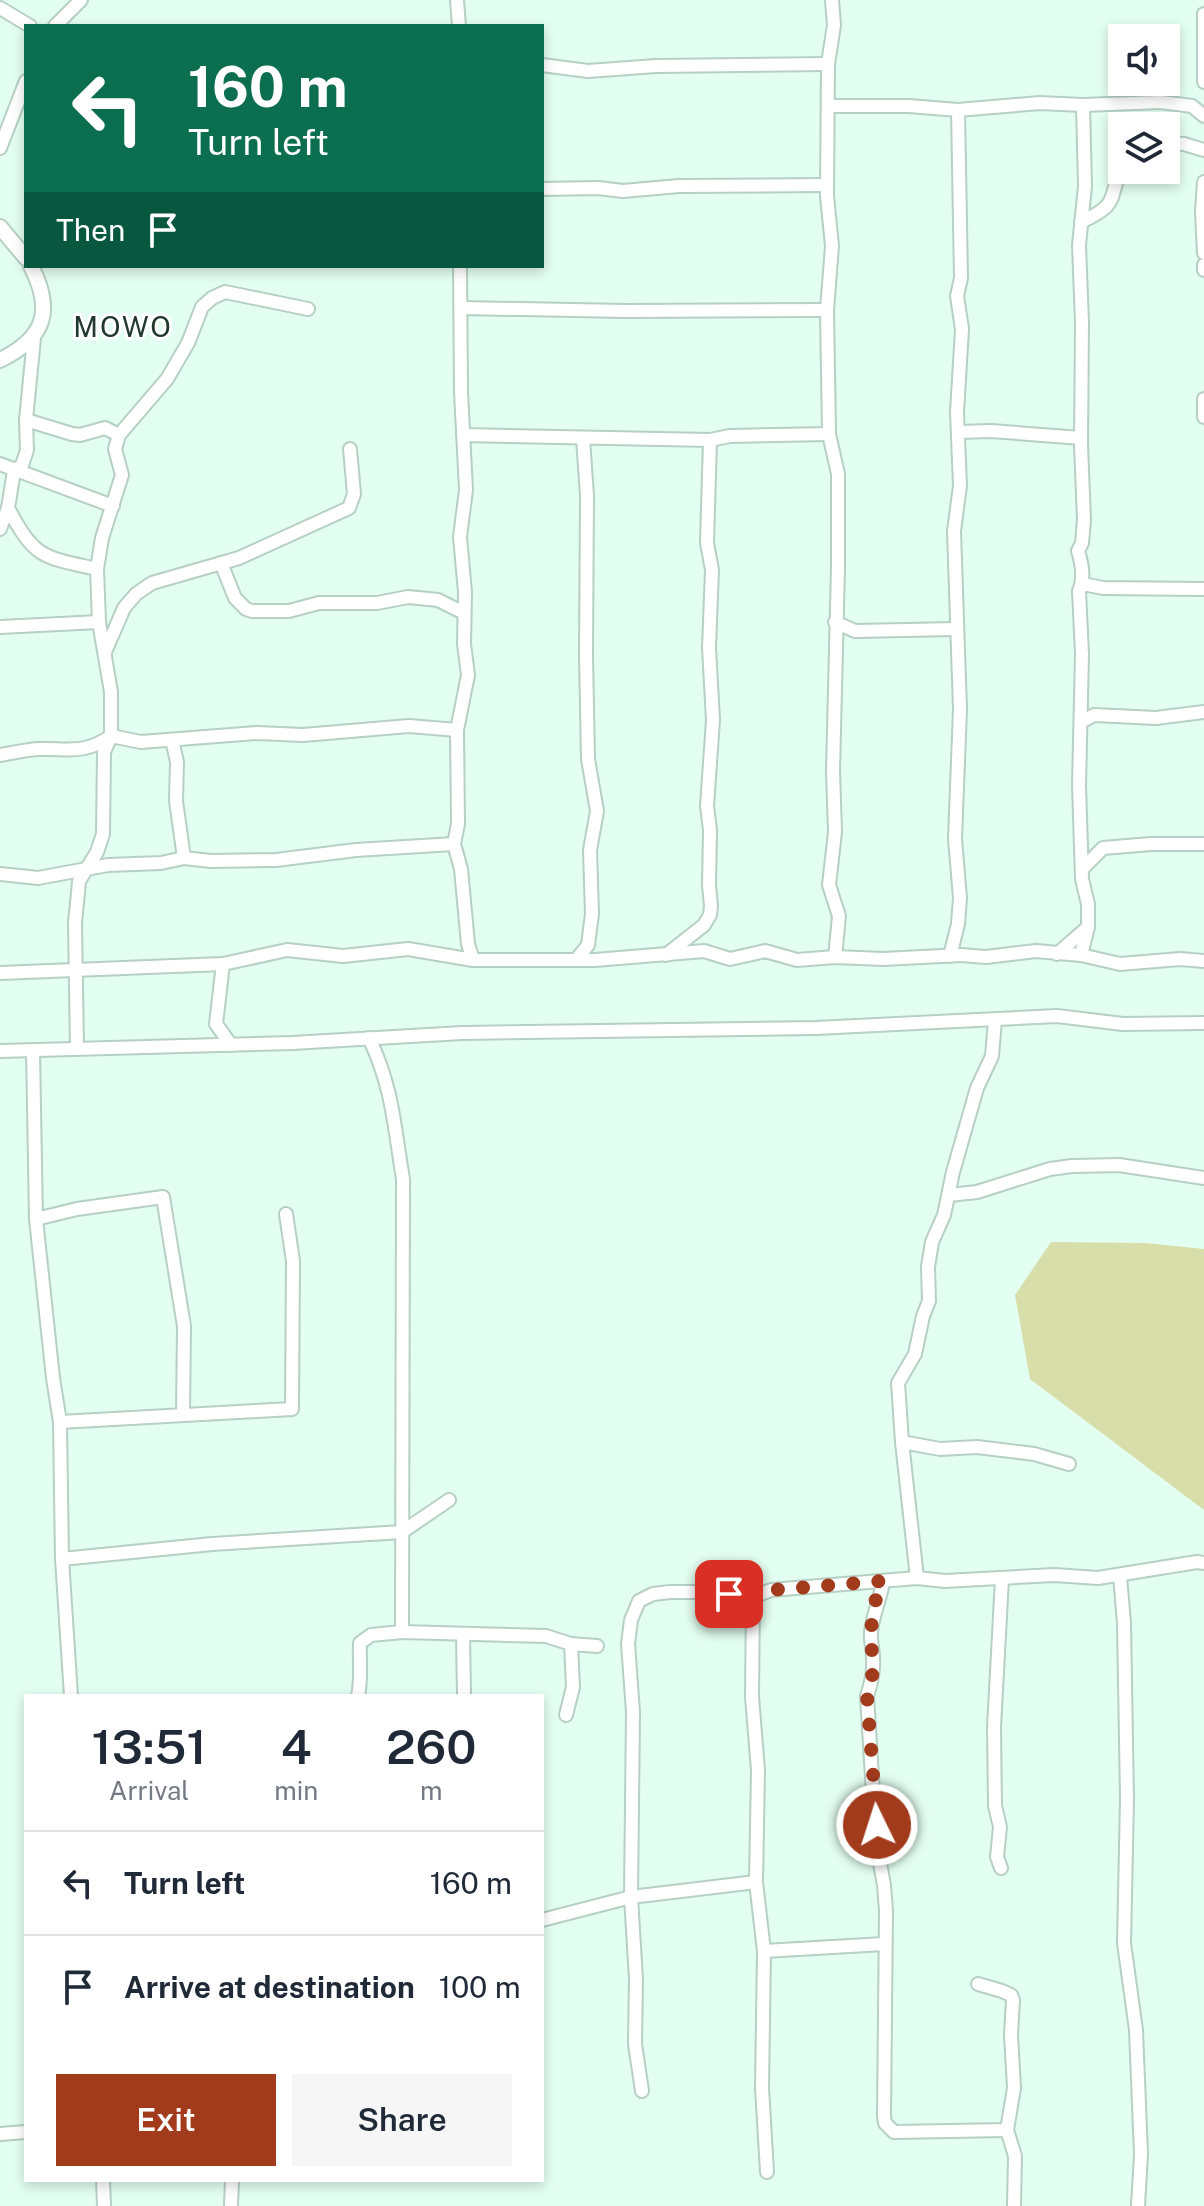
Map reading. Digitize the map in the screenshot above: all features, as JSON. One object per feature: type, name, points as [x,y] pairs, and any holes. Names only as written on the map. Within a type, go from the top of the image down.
[{"type":"street","points":[[57,24],[81,0]]},
{"type":"street","points":[[457,0],[459,24]]},
{"type":"street","points":[[832,0],[834,25],[828,64],[827,185],[832,246],[827,310],[829,434],[838,474],[837,686],[833,771],[835,832],[829,885],[839,916],[835,957]]},
{"type":"street","points":[[0,8],[27,24]]},
{"type":"street","points":[[1204,14],[1204,82]]},
{"type":"street","points":[[544,65],[588,71],[647,66],[828,64]]},
{"type":"street","points":[[0,148],[24,86]]},
{"type":"street","points":[[828,106],[909,106],[958,110],[1040,103],[1161,102],[1192,106],[1204,116]]},
{"type":"street","points":[[1081,955],[1088,927],[1079,785],[1082,703],[1079,591],[1083,584],[1078,551],[1082,543],[1084,520],[1081,438],[1081,222],[1085,186],[1083,105]]},
{"type":"street","points":[[950,956],[958,924],[960,898],[955,839],[960,709],[954,531],[960,486],[958,432],[962,329],[957,296],[961,278],[958,110]]},
{"type":"street","points":[[1180,144],[1204,150]]},
{"type":"street","points":[[1204,182],[1204,253]]},
{"type":"street","points":[[1081,222],[1102,212],[1110,204],[1116,184]]},
{"type":"street","points":[[544,189],[623,191],[704,186],[827,185]]},
{"type":"street","points":[[0,227],[24,256]]},
{"type":"street","points":[[0,526],[8,508],[14,471],[22,465],[27,450],[26,420],[34,338],[43,320],[44,302],[32,268]]},
{"type":"street","points":[[460,268],[466,490],[460,537],[468,675],[457,730],[458,824],[454,844],[463,883],[468,944],[473,960]]},
{"type":"street","points":[[77,1049],[75,922],[79,881],[97,852],[103,834],[104,752],[111,736],[111,692],[99,622],[97,569],[102,538],[122,475],[121,461],[115,449],[119,435],[167,379],[188,343],[202,307],[212,298],[225,292],[308,309]]},
{"type":"street","points":[[462,308],[640,312],[827,310]]},
{"type":"street","points":[[0,360],[19,351],[34,338]]},
{"type":"street","points":[[1204,399],[1204,417]]},
{"type":"street","points":[[26,420],[72,434],[80,435],[105,428],[119,435]]},
{"type":"street","points":[[958,432],[991,431],[1081,438]]},
{"type":"street","points":[[463,435],[710,440],[730,436],[829,434]]},
{"type":"street","points":[[576,960],[588,945],[592,914],[590,850],[597,811],[589,773],[587,496],[583,438]]},
{"type":"street","points":[[666,955],[704,925],[711,906],[707,806],[713,720],[709,648],[712,570],[707,543],[710,440]]},
{"type":"street","points":[[105,653],[124,608],[136,594],[167,577],[257,550],[349,508],[354,494],[350,449]]},
{"type":"street","points":[[0,464],[113,506]]},
{"type":"street","points":[[8,508],[33,548],[58,560],[97,569]]},
{"type":"street","points":[[221,563],[235,598],[252,611],[289,611],[319,603],[377,603],[408,597],[447,603],[464,613]]},
{"type":"street","points":[[1083,584],[1103,588],[1204,589]]},
{"type":"street","points":[[447,603],[465,592]]},
{"type":"street","points":[[0,627],[99,622]]},
{"type":"street","points":[[835,622],[855,631],[956,629]]},
{"type":"street","points":[[1082,703],[1094,715]]},
{"type":"street","points":[[1081,722],[1094,715],[1156,718],[1204,712]]},
{"type":"street","points":[[0,755],[38,749],[81,750],[98,745],[111,736],[141,742],[257,733],[303,735],[409,726],[457,730]]},
{"type":"street","points":[[172,740],[177,762],[177,816],[184,858]]},
{"type":"street","points":[[1081,825],[1089,838],[1103,848]]},
{"type":"street","points":[[0,874],[38,878],[108,865],[161,863],[184,858],[211,861],[276,860],[356,850],[454,844]]},
{"type":"street","points":[[1082,869],[1103,848],[1204,844]]},
{"type":"street","points":[[1057,954],[1088,927]]},
{"type":"street","points":[[459,959],[468,944]]},
{"type":"street","points":[[588,945],[595,960]]},
{"type":"street","points":[[0,973],[223,964],[287,950],[343,956],[408,949],[473,960],[595,960],[704,951],[730,959],[765,951],[797,960],[835,957],[910,959],[986,957],[1036,951],[1081,955],[1108,964],[1180,959],[1204,961]]},
{"type":"street","points":[[223,964],[216,1024],[231,1045]]},
{"type":"street","points":[[0,1051],[231,1045],[462,1033],[816,1028],[1057,1016],[1123,1024],[1204,1023]]},
{"type":"street","points":[[917,1578],[898,1383],[915,1354],[920,1325],[929,1301],[928,1267],[932,1242],[949,1195],[977,1088],[992,1056],[995,1020]]},
{"type":"street","points":[[369,1038],[384,1070],[395,1115],[403,1179],[402,1632]]},
{"type":"street","points":[[33,1051],[36,1219],[60,1422],[62,1559],[71,1694]]},
{"type":"street","points":[[949,1195],[977,1192],[1050,1169],[1072,1166],[1119,1165],[1204,1178]]},
{"type":"street","points":[[36,1219],[77,1209],[163,1197],[184,1326],[183,1415]]},
{"type":"street","points":[[60,1422],[292,1409],[293,1261],[286,1214]]},
{"type":"street","points":[[902,1442],[940,1449],[977,1447],[1034,1454],[1069,1464]]},
{"type":"street","points":[[62,1559],[212,1544],[402,1532],[449,1500]]},
{"type":"street","points":[[642,2091],[635,2044],[636,1979],[631,1897],[633,1712],[628,1644],[639,1601],[653,1594],[704,1592],[753,1597],[771,1590],[917,1578],[945,1581],[1120,1576],[1204,1563]]},
{"type":"street","points":[[1120,1576],[1124,1623],[1127,1799],[1124,1943],[1136,2030],[1141,2154],[1138,2206]]},
{"type":"street","points":[[1001,1868],[997,1857],[1000,1827],[995,1806],[994,1727],[1002,1579]]},
{"type":"street","points":[[883,1581],[875,1602],[870,1636],[873,1659],[867,1709],[876,1842],[884,1885],[886,1928],[885,2123],[894,2132],[1007,2130]]},
{"type":"street","points":[[753,1597],[752,1697],[758,1785],[756,1882],[764,1951],[762,2088],[767,2172]]},
{"type":"street","points":[[358,1694],[362,1669],[360,1643],[371,1635],[402,1632],[546,1636],[571,1644],[597,1646]]},
{"type":"street","points":[[463,1634],[464,1694]]},
{"type":"street","points":[[566,1715],[573,1687],[571,1644]]},
{"type":"street","points":[[544,1919],[631,1897],[756,1882]]},
{"type":"street","points":[[764,1951],[884,1944]]},
{"type":"street","points":[[978,1984],[1002,1991],[1013,2000],[1011,2071],[1014,2088],[1007,2130],[1015,2156],[1014,2206]]},
{"type":"street","points":[[0,2134],[24,2132]]},
{"type":"street","points":[[103,2182],[104,2206]]},
{"type":"street","points":[[231,2206],[232,2182]]},
{"type":"green space","points":[[1051,1242],[1145,1243],[1204,1249],[1204,1510],[1030,1379],[1015,1295]]},
{"type":"district","name":"MOWO","points":[[123,326]]},
{"type":"route","points":[[729,1594],[753,1597],[771,1590],[883,1581],[882,1591],[875,1602],[870,1636],[872,1681],[867,1696],[877,1825]]}]
